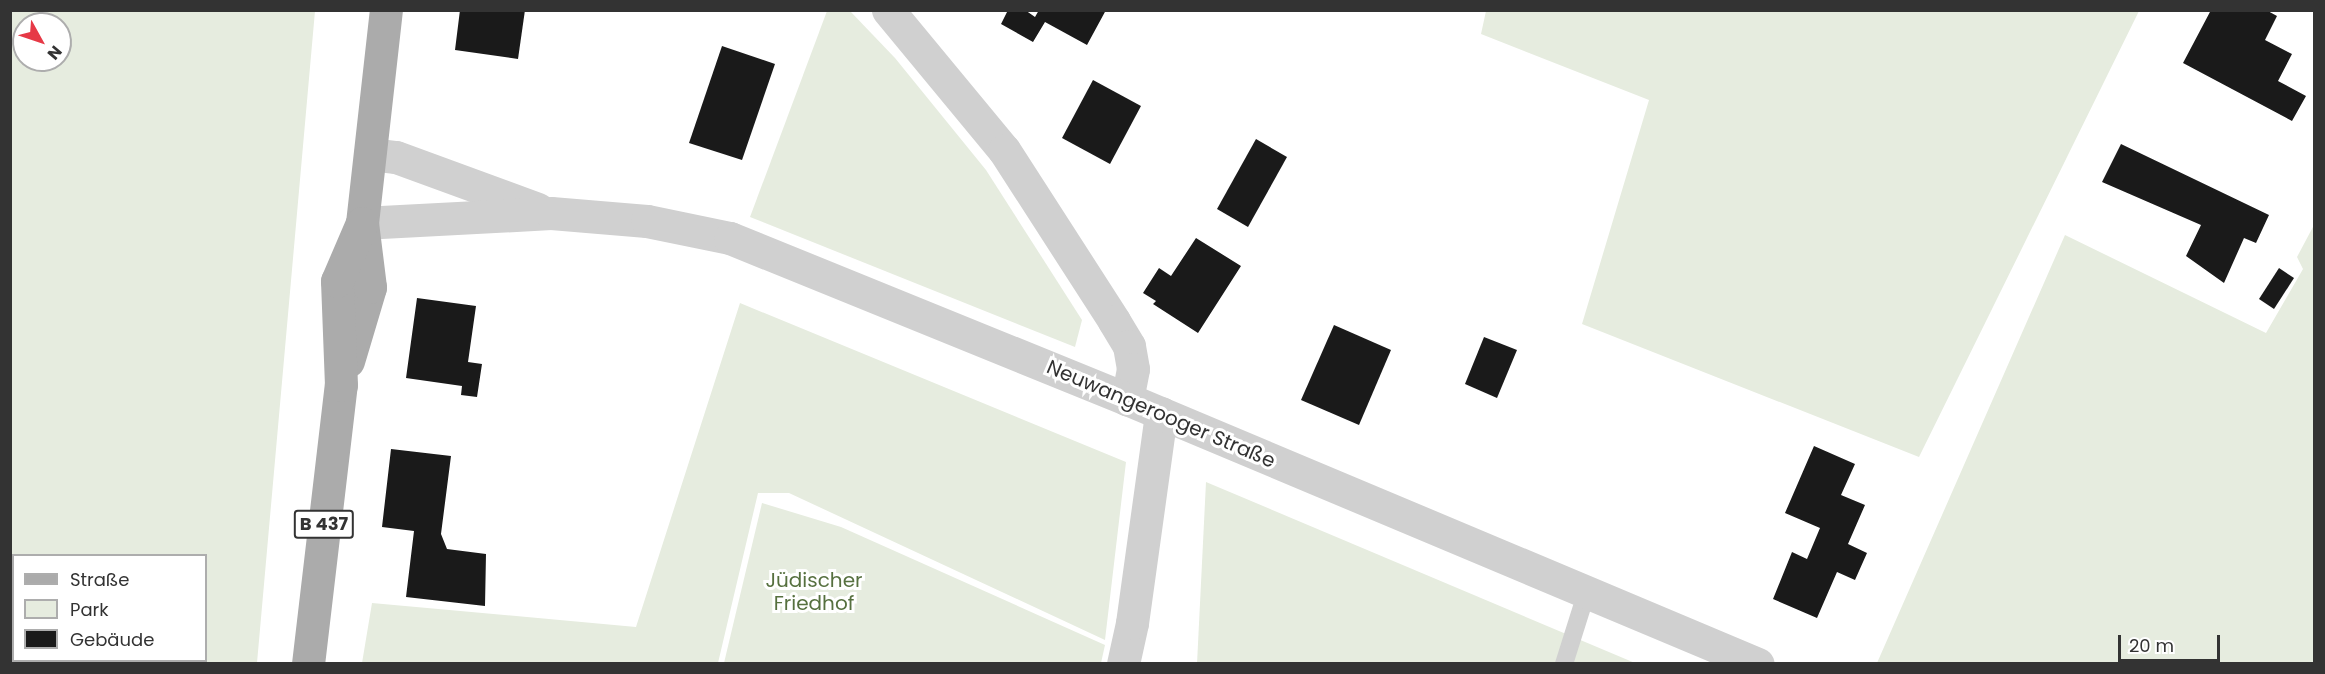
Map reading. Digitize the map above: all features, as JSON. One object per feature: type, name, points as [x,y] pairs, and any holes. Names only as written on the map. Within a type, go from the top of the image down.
[{"type":"main road","name":"B 437","points":[[308,663],[341,386],[337,281],[362,223],[386,10]]},
{"type":"street","points":[[888,10],[923,48],[1004,150],[1114,321],[1129,346],[1133,369],[1127,399]]},
{"type":"street","name":"Neuwangerooger Straße","points":[[370,154],[396,157],[551,213]]},
{"type":"street","name":"Neuwangerooger Straße","points":[[362,223],[551,213],[646,221],[730,238],[1161,413],[1758,663]]},
{"type":"street","points":[[1122,663],[1132,623],[1161,413]]},
{"type":"lane","points":[[1564,663],[1587,591]]},
{"type":"green space","points":[[1486,10],[2139,11],[1919,457],[1582,324],[1649,100],[1481,34]]},
{"type":"green space","points":[[10,11],[315,11],[257,663],[11,663]]},
{"type":"green space","points":[[827,11],[850,11],[895,58],[986,170],[1082,320],[1075,347],[750,217]]},
{"type":"green space","points":[[2314,225],[2314,663],[1877,663],[2065,235],[2266,333],[2303,269],[2297,257]]},
{"type":"green space","points":[[740,303],[1126,462],[1105,640],[789,493],[758,493],[718,663],[362,663],[372,603],[636,627]]},
{"type":"green space","points":[[1206,482],[1635,663],[1197,664]]},
{"type":"green space","name":"Jüdischer Friedhof","points":[[762,503],[841,527],[1105,645],[1101,663],[724,663]]},
{"type":"building","points":[[460,10],[525,10],[518,59],[455,50]]},
{"type":"building","points":[[1008,10],[1025,10],[1035,17],[1039,10],[1106,10],[1087,45],[1045,22],[1033,42],[1001,24]]},
{"type":"building","points":[[2211,10],[2266,10],[2277,16],[2265,40],[2292,54],[2278,81],[2306,96],[2292,121],[2183,63]]},
{"type":"building","points":[[722,46],[775,64],[742,160],[689,143]]},
{"type":"building","points":[[1093,80],[1141,106],[1110,164],[1062,138]]},
{"type":"building","points":[[1256,139],[1287,157],[1248,227],[1217,209]]},
{"type":"building","points":[[2121,144],[2269,215],[2256,243],[2244,238],[2224,283],[2186,256],[2201,225],[2102,182]]},
{"type":"building","points":[[1196,238],[1241,266],[1198,333],[1153,304],[1156,301],[1143,293],[1159,268],[1171,276]]},
{"type":"building","points":[[2279,268],[2294,278],[2274,309],[2259,299]]},
{"type":"building","points":[[417,298],[476,306],[468,362],[482,364],[477,397],[461,395],[462,386],[406,378]]},
{"type":"building","points":[[1334,325],[1391,350],[1359,425],[1301,400]]},
{"type":"building","points":[[1484,337],[1517,350],[1497,398],[1465,384]]},
{"type":"building","points":[[1814,446],[1855,464],[1841,495],[1865,505],[1848,544],[1867,553],[1855,580],[1837,572],[1817,618],[1773,599],[1792,552],[1807,559],[1820,528],[1785,513]]},
{"type":"building","points":[[391,449],[451,456],[441,534],[447,549],[486,554],[485,606],[406,597],[414,531],[382,527]]}]
